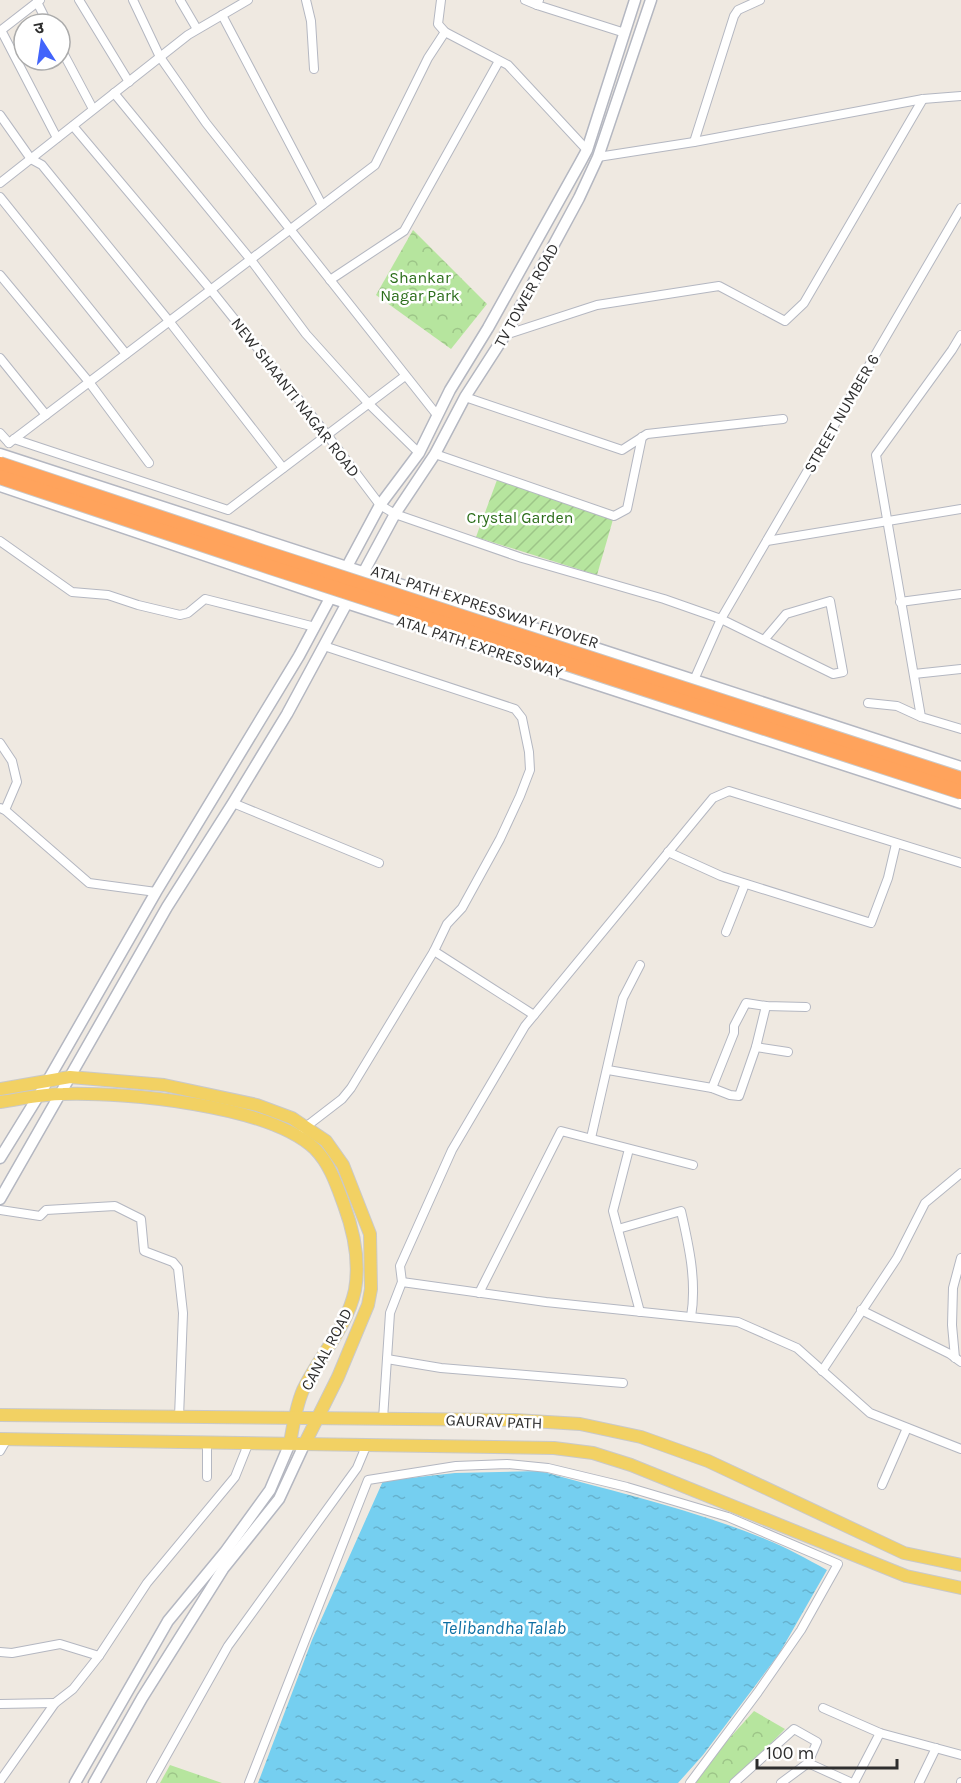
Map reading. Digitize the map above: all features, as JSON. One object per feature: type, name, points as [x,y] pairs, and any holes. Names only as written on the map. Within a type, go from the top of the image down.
[{"type":"highway","name":"ATAL PATH EXPRESSWAY FLYOVER","points":[[0,464],[961,779]]},
{"type":"highway","name":"ATAL PATH EXPRESSWAY FLYOVER","points":[[0,477],[961,792]]},
{"type":"main road","name":"TV TOWER ROAD","points":[[0,1158],[39,1096],[156,892],[300,656],[380,505],[419,453],[437,415],[587,150],[635,0]]},
{"type":"main road","name":"TV TOWER ROAD","points":[[0,1199],[62,1094],[166,907],[233,803],[315,664],[395,514],[435,454],[465,397],[505,335],[579,198],[598,157],[651,0]]},
{"type":"main road","name":"ATAL PATH EXPRESSWAY","points":[[0,454],[961,767]]},
{"type":"main road","name":"ATAL PATH EXPRESSWAY","points":[[0,486],[331,598],[961,803]]},
{"type":"main road","points":[[300,656],[315,664]]},
{"type":"main road","points":[[0,1089],[70,1077],[165,1085],[257,1105],[292,1118],[302,1131],[326,1141],[343,1165],[370,1234],[372,1260],[368,1305],[338,1377],[279,1499],[223,1569],[142,1698],[94,1783]]},
{"type":"main road","name":"CANAL ROAD","points":[[0,1102],[62,1094],[165,1099],[302,1131],[329,1168],[349,1217],[356,1248],[355,1289],[347,1315],[303,1390],[290,1443],[270,1490],[225,1552],[168,1621],[75,1783]]},
{"type":"main road","name":"GAURAV PATH","points":[[0,1415],[515,1420],[569,1424],[641,1437],[708,1461],[904,1552],[961,1565]]},
{"type":"main road","points":[[4,1439],[554,1448],[593,1453],[642,1469],[906,1576],[961,1588]]},
{"type":"street","points":[[79,0],[129,82]]},
{"type":"street","points":[[133,0],[160,57],[206,123],[437,415]]},
{"type":"street","points":[[180,0],[197,29]]},
{"type":"street","points":[[0,183],[197,29],[248,0]]},
{"type":"street","points":[[306,0],[314,69]]},
{"type":"street","points":[[441,0],[438,24],[445,32],[508,65],[587,150]]},
{"type":"street","points":[[525,0],[538,2],[625,33]]},
{"type":"street","points":[[694,142],[734,16],[738,10],[760,0]]},
{"type":"street","points":[[38,1],[1,31],[57,138]]},
{"type":"street","points":[[222,15],[322,205]]},
{"type":"street","points":[[8,441],[46,415],[375,165],[428,58],[445,32]]},
{"type":"street","points":[[330,280],[404,231],[499,61]]},
{"type":"street","points":[[72,69],[93,110]]},
{"type":"street","points":[[114,93],[250,260],[306,334],[369,404],[419,453]]},
{"type":"street","points":[[598,157],[694,142],[923,99],[961,96]]},
{"type":"street","points":[[505,335],[597,305],[719,286],[785,321],[804,303],[923,99]]},
{"type":"street","points":[[0,115],[31,159],[42,165],[170,321],[283,468]]},
{"type":"street","name":"NEW SHAANTI NAGAR ROAD","points":[[73,126],[211,290],[380,505]]},
{"type":"street","points":[[0,197],[126,354]]},
{"type":"street","name":"STREET NUMBER 6","points":[[694,680],[721,619],[961,208]]},
{"type":"street","points":[[0,274],[89,382],[149,463]]},
{"type":"street","points":[[921,717],[876,455],[952,351],[961,335]]},
{"type":"street","points":[[952,351],[961,349]]},
{"type":"street","points":[[0,358],[46,415]]},
{"type":"street","points":[[0,433],[8,441],[228,510],[405,376]]},
{"type":"street","points":[[465,397],[622,450],[647,434],[783,419]]},
{"type":"street","points":[[435,454],[614,516],[627,509],[642,437]]},
{"type":"street","points":[[380,505],[395,514],[522,558],[664,599],[721,619],[833,674],[843,672],[830,601],[786,614],[764,640]]},
{"type":"street","points":[[767,541],[961,509]]},
{"type":"street","points":[[0,541],[72,592],[108,595],[180,615],[188,613],[205,599],[315,627]]},
{"type":"street","points":[[900,602],[961,594]]},
{"type":"street","points":[[302,1131],[342,1099],[351,1088],[434,951],[447,924],[462,908],[500,839],[530,770],[522,718],[515,709],[324,646]]},
{"type":"street","points":[[914,674],[961,669]]},
{"type":"street","points":[[868,703],[897,706],[921,717],[961,729]]},
{"type":"street","points":[[0,743],[12,761],[17,782],[3,809],[89,883],[156,892]]},
{"type":"street","points":[[383,1419],[390,1313],[402,1282],[400,1266],[452,1150],[525,1026],[713,798],[729,791],[961,864]]},
{"type":"street","points":[[233,803],[379,863]]},
{"type":"street","points":[[668,852],[721,876],[871,923],[888,878],[896,844]]},
{"type":"street","points":[[726,932],[746,884]]},
{"type":"street","points":[[434,951],[534,1015]]},
{"type":"street","points":[[591,1138],[623,998],[640,964]]},
{"type":"street","points":[[712,1088],[734,1033],[734,1026],[746,1003],[806,1007]]},
{"type":"street","points":[[608,1070],[712,1088],[739,1096],[756,1047],[766,1006]]},
{"type":"street","points":[[756,1047],[788,1052]]},
{"type":"street","points":[[479,1293],[561,1131],[693,1165]]},
{"type":"street","points":[[629,1149],[614,1211],[640,1312]]},
{"type":"street","points":[[822,1371],[897,1258],[925,1203],[961,1173]]},
{"type":"street","points":[[0,1209],[40,1216],[46,1210],[115,1206],[141,1219],[144,1251],[173,1262],[178,1268],[183,1313],[179,1417]]},
{"type":"street","points":[[618,1229],[681,1211],[690,1251],[694,1300],[691,1317]]},
{"type":"street","points":[[958,1360],[952,1325],[953,1287],[961,1258]]},
{"type":"street","points":[[402,1282],[479,1293],[738,1322],[797,1348],[870,1413],[961,1449]]},
{"type":"street","points":[[861,1310],[958,1360]]},
{"type":"street","points":[[387,1359],[441,1368],[623,1383]]},
{"type":"street","points":[[882,1485],[907,1428]]},
{"type":"street","points":[[0,1451],[4,1439]]},
{"type":"street","points":[[207,1442],[207,1477]]},
{"type":"street","points":[[0,1781],[55,1703],[73,1689],[99,1656],[147,1583],[235,1477],[249,1442]]},
{"type":"street","points":[[151,1783],[228,1646],[357,1468],[367,1444]]},
{"type":"street","points":[[249,1783],[368,1479],[456,1466],[507,1464],[560,1471],[627,1487],[728,1517],[838,1564],[801,1630],[759,1692],[690,1783]]},
{"type":"street","points":[[0,1652],[12,1653],[60,1644],[99,1656]]},
{"type":"street","points":[[0,1704],[55,1703]]},
{"type":"street","points":[[823,1708],[880,1733],[961,1755]]},
{"type":"street","points":[[734,1783],[794,1729],[817,1742],[808,1763],[781,1783]]},
{"type":"street","points":[[808,1763],[853,1783],[880,1733]]},
{"type":"street","points":[[919,1783],[936,1748]]},
{"type":"green space","name":"Shankar Nagar Park","points":[[413,230],[487,304],[451,349],[376,295]]},
{"type":"green space","name":"Crystal Garden","points":[[497,480],[509,480],[614,516],[597,575],[476,537]]},
{"type":"green space","points":[[754,1711],[785,1729],[732,1783],[689,1783]]},
{"type":"green space","points":[[170,1765],[222,1783],[160,1783]]},
{"type":"water","name":"Telibandha Talab","points":[[540,1471],[737,1528],[773,1542],[827,1570],[779,1654],[703,1755],[678,1783],[258,1783],[312,1640],[383,1481],[455,1473]]}]
